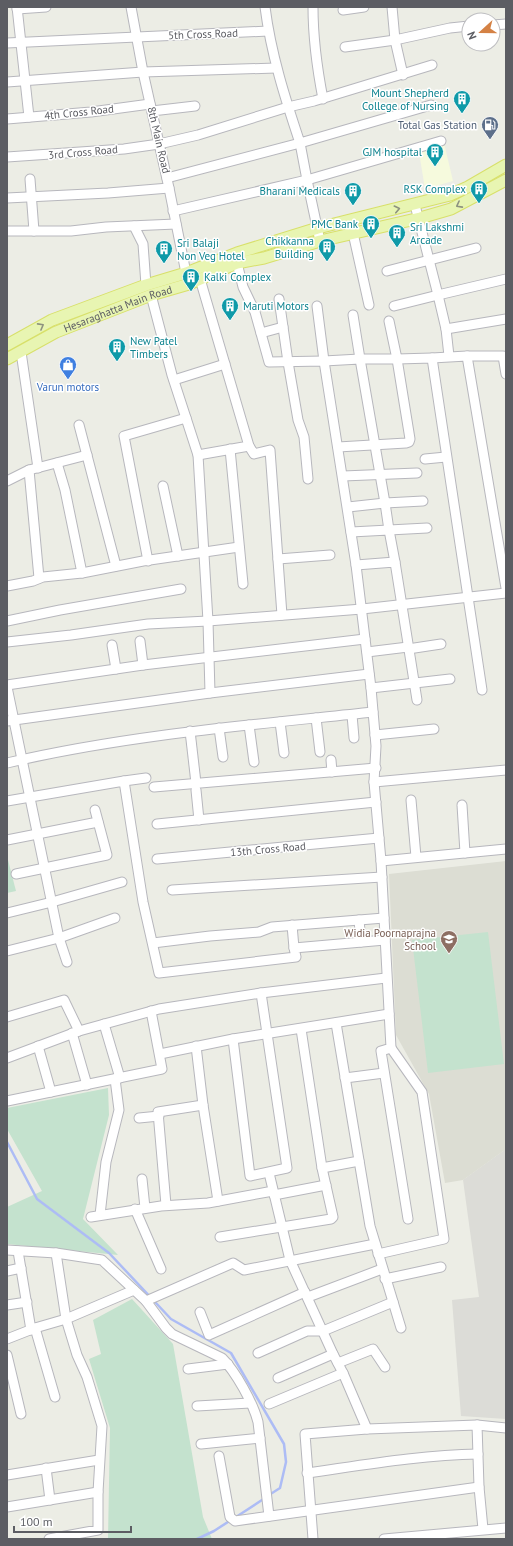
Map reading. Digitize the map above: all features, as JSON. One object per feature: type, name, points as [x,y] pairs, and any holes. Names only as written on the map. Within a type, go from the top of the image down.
[{"type":"main road","name":"Hesaraghatta Main Road","points":[[7,359],[56,332],[200,266],[318,228],[415,205],[450,195],[468,187],[506,165]]},
{"type":"main road","name":"Hesaraghatta Main Road","points":[[7,345],[52,320],[148,290],[189,284],[238,263],[264,258],[320,241],[420,218],[451,209],[506,180]]},
{"type":"street","points":[[29,117],[17,8],[46,7]]},
{"type":"street","name":"8th Main Road","points":[[132,7],[143,72],[167,178],[186,273]]},
{"type":"street","points":[[265,7],[268,31],[276,68],[300,143],[320,241]]},
{"type":"street","points":[[313,7],[317,67],[323,99]]},
{"type":"street","points":[[343,10],[364,7]]},
{"type":"street","points":[[392,7],[395,40],[403,75]]},
{"type":"street","points":[[345,47],[395,40],[461,27]]},
{"type":"street","name":"5th Cross Road","points":[[7,43],[268,31]]},
{"type":"street","name":"3rd Cross Road","points":[[7,157],[116,150],[159,144],[198,135],[288,107],[323,99],[432,65]]},
{"type":"street","points":[[7,82],[143,72],[276,68]]},
{"type":"street","points":[[167,178],[300,143],[431,105]]},
{"type":"street","name":"4th Cross Road","points":[[7,119],[195,106]]},
{"type":"street","points":[[173,211],[307,180],[441,141]]},
{"type":"street","points":[[30,179],[34,231]]},
{"type":"street","points":[[7,198],[169,188]]},
{"type":"street","points":[[415,205],[420,218],[446,329],[449,356]]},
{"type":"street","points":[[7,231],[71,231],[106,227],[176,224]]},
{"type":"street","points":[[134,226],[142,244],[148,290],[174,380],[198,455],[208,622],[210,693]]},
{"type":"street","points":[[353,233],[369,305]]},
{"type":"street","points":[[387,271],[476,248]]},
{"type":"street","points":[[238,263],[243,287],[255,312],[269,362],[432,358],[449,356],[503,356],[505,359],[506,374]]},
{"type":"street","points":[[200,279],[249,446],[254,454],[270,450],[282,615]]},
{"type":"street","points":[[394,306],[506,279]]},
{"type":"street","points":[[279,299],[298,420],[304,437],[308,479]]},
{"type":"street","points":[[317,306],[324,361],[348,507],[371,688],[375,735],[376,768],[374,782],[381,860],[386,978],[391,1048],[422,1092],[444,1239],[378,1254]]},
{"type":"street","points":[[353,315],[376,445],[416,700]]},
{"type":"street","points":[[446,329],[506,319]]},
{"type":"street","points":[[338,447],[409,442],[410,439],[397,359],[389,321]]},
{"type":"street","points":[[261,333],[283,327]]},
{"type":"street","points":[[21,352],[33,469],[39,578]]},
{"type":"street","points":[[467,356],[506,588]]},
{"type":"street","points":[[432,358],[482,690]]},
{"type":"street","points":[[174,380],[225,364]]},
{"type":"street","points":[[148,561],[124,436],[186,418]]},
{"type":"street","points":[[79,425],[116,566]]},
{"type":"street","points":[[198,455],[249,446]]},
{"type":"street","points":[[230,449],[243,584]]},
{"type":"street","points":[[7,481],[33,469],[87,455]]},
{"type":"street","points":[[425,459],[446,457]]},
{"type":"street","points":[[57,463],[65,490],[82,573]]},
{"type":"street","points":[[343,476],[417,473]]},
{"type":"street","points":[[163,486],[178,556]]},
{"type":"street","points":[[348,507],[423,501]]},
{"type":"street","points":[[351,532],[427,528]]},
{"type":"street","points":[[7,586],[33,581],[43,576],[82,573],[116,566],[239,547]]},
{"type":"street","points":[[278,559],[330,555]]},
{"type":"street","points":[[356,565],[395,562]]},
{"type":"street","points":[[7,621],[60,610],[181,589]]},
{"type":"street","points":[[7,642],[148,624],[208,622],[362,609],[506,593]]},
{"type":"street","points":[[67,962],[59,938],[22,759],[10,721],[7,686],[144,665],[365,638]]},
{"type":"street","points":[[140,641],[144,665]]},
{"type":"street","points":[[367,652],[441,644]]},
{"type":"street","points":[[112,645],[116,669]]},
{"type":"street","points":[[10,721],[210,693],[369,674]]},
{"type":"street","points":[[371,688],[450,679]]},
{"type":"street","points":[[7,763],[22,759],[190,731],[373,712]]},
{"type":"street","points":[[352,715],[354,738]]},
{"type":"street","points":[[316,718],[320,752]]},
{"type":"street","points":[[280,722],[284,754]]},
{"type":"street","points":[[249,725],[254,762]]},
{"type":"street","points":[[219,728],[223,757]]},
{"type":"street","points":[[375,735],[434,729]]},
{"type":"street","points":[[190,731],[199,820]]},
{"type":"street","points":[[331,760],[332,772]]},
{"type":"street","points":[[154,787],[196,787],[376,768]]},
{"type":"street","points":[[374,782],[506,770]]},
{"type":"street","points":[[7,801],[146,778]]},
{"type":"street","points":[[124,781],[142,894],[159,973],[296,957],[292,925]]},
{"type":"street","points":[[411,800],[416,857]]},
{"type":"street","points":[[157,824],[376,802]]},
{"type":"street","points":[[462,805],[466,853]]},
{"type":"street","points":[[16,874],[107,856],[95,810]]},
{"type":"street","points":[[7,840],[98,822]]},
{"type":"street","name":"13th Cross Road","points":[[157,859],[379,838]]},
{"type":"street","points":[[381,860],[506,849]]},
{"type":"street","points":[[172,890],[382,877]]},
{"type":"street","points":[[7,913],[122,882]]},
{"type":"street","points":[[7,951],[59,938],[115,918]]},
{"type":"street","points":[[153,943],[259,932],[272,927],[384,918]]},
{"type":"street","points":[[359,920],[361,942]]},
{"type":"street","points":[[294,948],[385,940]]},
{"type":"street","points":[[7,1058],[76,1032],[151,1011],[261,993],[386,978]]},
{"type":"street","points":[[232,1039],[250,1176],[287,1168],[261,993]]},
{"type":"street","points":[[7,1017],[64,1000],[76,1032],[87,1085]]},
{"type":"street","points":[[7,1100],[162,1069],[151,1011]]},
{"type":"street","points":[[160,1054],[232,1039],[389,1014]]},
{"type":"street","points":[[336,1023],[370,1226],[401,1328]]},
{"type":"street","points":[[104,1024],[117,1079],[118,1110],[96,1216],[135,1209],[218,1201],[326,1185]]},
{"type":"street","points":[[220,1237],[331,1219],[333,1214],[322,1168],[301,1029]]},
{"type":"street","points":[[38,1046],[51,1092]]},
{"type":"street","points":[[196,1046],[203,1106],[218,1201]]},
{"type":"street","points":[[391,1048],[381,1051],[408,1219]]},
{"type":"street","points":[[345,1078],[384,1072]]},
{"type":"street","points":[[166,1206],[158,1112],[203,1106]]},
{"type":"street","points":[[139,1118],[159,1116]]},
{"type":"street","points":[[322,1168],[359,1161]]},
{"type":"street","points":[[269,1173],[290,1260],[333,1354],[344,1373],[367,1429]]},
{"type":"street","points":[[142,1179],[145,1208]]},
{"type":"street","points":[[135,1209],[161,1269]]},
{"type":"street","points":[[146,1301],[233,1263],[244,1270],[375,1244]]},
{"type":"street","points":[[7,1250],[56,1253],[102,1260],[146,1301],[172,1334],[222,1358],[228,1364],[250,1403],[258,1422],[269,1516]]},
{"type":"street","points":[[18,1251],[33,1329],[55,1397]]},
{"type":"street","points":[[48,1539],[98,1530],[98,1492],[102,1426],[87,1377],[77,1355],[66,1319],[56,1253]]},
{"type":"street","points":[[385,1279],[441,1267]]},
{"type":"street","points":[[7,1271],[21,1268]]},
{"type":"street","points":[[200,1312],[209,1335],[306,1295],[382,1269]]},
{"type":"street","points":[[7,1339],[66,1319],[134,1290]]},
{"type":"street","points":[[7,1305],[27,1302]]},
{"type":"street","points":[[258,1352],[307,1331],[323,1331],[393,1302]]},
{"type":"street","points":[[338,1363],[373,1349],[385,1367]]},
{"type":"street","points":[[278,1378],[333,1354]]},
{"type":"street","points":[[7,1355],[11,1390],[21,1414]]},
{"type":"street","points":[[188,1369],[228,1364]]},
{"type":"street","points":[[269,1404],[344,1373]]},
{"type":"street","points":[[197,1406],[250,1403]]},
{"type":"street","points":[[477,1425],[479,1487],[483,1529]]},
{"type":"street","points":[[313,1539],[304,1434],[367,1429],[477,1425],[506,1428]]},
{"type":"street","points":[[201,1444],[260,1438]]},
{"type":"street","points":[[307,1473],[412,1459],[478,1454]]},
{"type":"street","points":[[219,1456],[232,1520],[479,1487]]},
{"type":"street","points":[[7,1475],[100,1460]]},
{"type":"street","points":[[46,1468],[50,1500]]},
{"type":"street","points":[[7,1507],[98,1492]]},
{"type":"street","points":[[384,1539],[506,1528]]},
{"type":"shaded area","name":"GJM hospital","points":[[444,143],[453,181],[425,189],[419,152]]},
{"type":"shaded area","points":[[7,856],[16,891],[7,893]]},
{"type":"shaded area","name":"Widia Poornaprajna School","points":[[506,861],[506,1149],[463,1180],[445,1183],[429,1094],[396,1035],[389,874]]},
{"type":"shaded area","points":[[488,932],[504,1064],[428,1073],[412,940]]},
{"type":"shaded area","points":[[108,1088],[109,1115],[83,1219],[118,1255],[7,1244],[7,1207],[42,1191],[7,1129],[7,1108]]},
{"type":"shaded area","points":[[506,1149],[506,1419],[461,1416],[452,1300],[479,1297],[463,1180]]},
{"type":"shaded area","points":[[132,1299],[173,1344],[203,1517],[212,1539],[108,1539],[110,1428],[89,1359],[101,1354],[93,1320]]},
{"type":"waterway","points":[[7,1142],[37,1199],[109,1253],[171,1319],[231,1353],[284,1444],[286,1462],[280,1488],[269,1495]]},
{"type":"waterway","points":[[236,1517],[265,1498]]},
{"type":"waterway","points":[[197,1539],[214,1531],[231,1520]]},
{"type":"place","name":"Mount Shepherd College of Nursing","points":[[462,114]]},
{"type":"place","name":"Total Gas Station","points":[[490,140]]},
{"type":"place","name":"GJM hospital","points":[[435,167]]},
{"type":"place","name":"RSK Complex","points":[[479,204]]},
{"type":"place","name":"Bharani Medicals","points":[[353,206]]},
{"type":"place","name":"PMC Bank","points":[[371,239]]},
{"type":"place","name":"Sri Lakshmi Arcade","points":[[397,248]]},
{"type":"place","name":"Chikkanna Building","points":[[327,262]]},
{"type":"place","name":"Sri Balaji Non Veg Hotel","points":[[164,264]]},
{"type":"place","name":"Kalki Complex","points":[[191,292]]},
{"type":"place","name":"Maruti Motors","points":[[230,321]]},
{"type":"place","name":"New Patel Timbers","points":[[117,362]]},
{"type":"place","name":"Varun motors","points":[[68,380]]},
{"type":"place","name":"Widia Poornaprajna School","points":[[449,954]]}]
